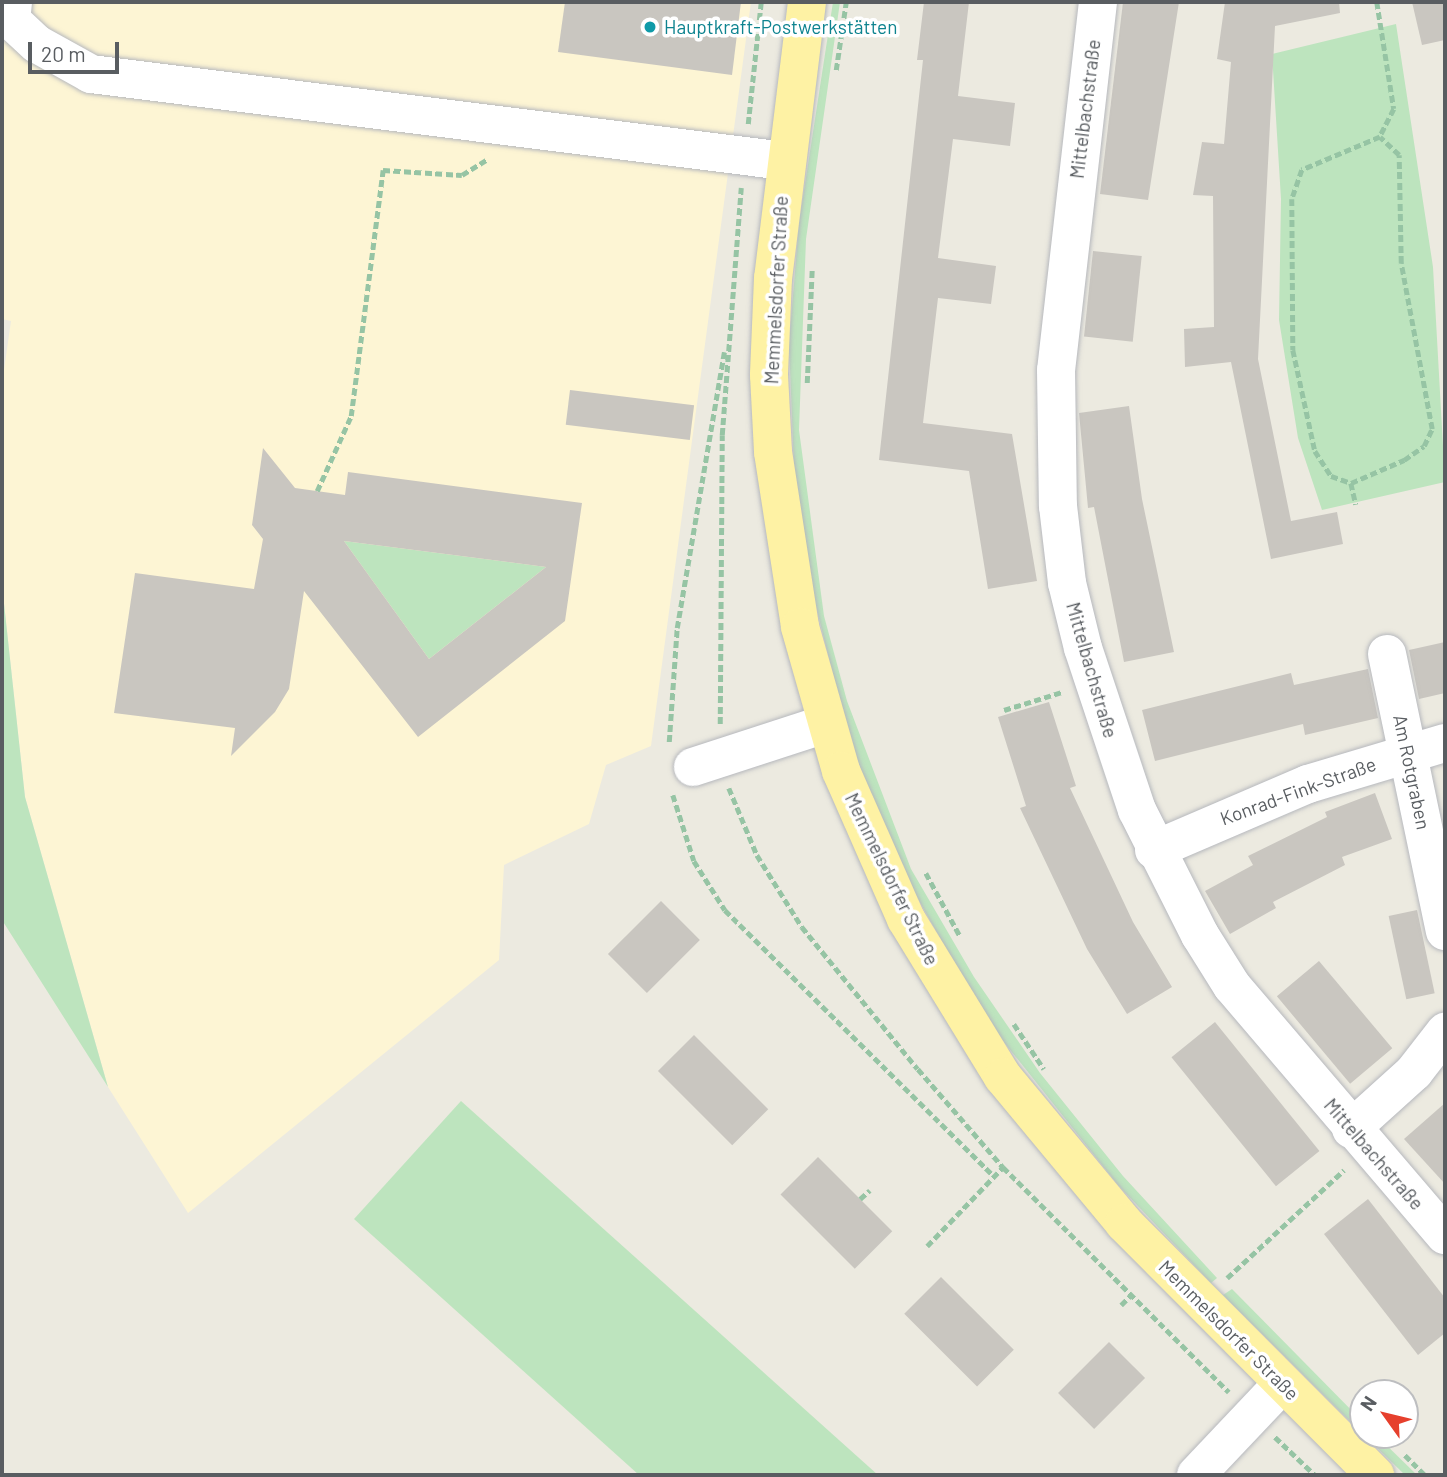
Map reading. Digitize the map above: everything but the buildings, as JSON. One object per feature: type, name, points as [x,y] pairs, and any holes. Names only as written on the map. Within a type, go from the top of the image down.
[{"type":"main road","name":"Memmelsdorfer Straße","points":[[807,2],[785,161],[773,278],[773,452],[800,627],[825,724],[865,832],[955,1007],[1050,1138],[1215,1283],[1282,1384],[1375,1475]]},
{"type":"street","points":[[13,2],[11,20],[37,44],[91,75],[513,124],[785,161]]},
{"type":"street","name":"Mittelbachstraße","points":[[1098,2],[1066,263],[1055,420],[1067,583],[1093,683],[1154,850],[1232,986],[1360,1139],[1445,1235]]},
{"type":"street","name":"Am Rotgraben","points":[[1387,654],[1445,931]]},
{"type":"street","points":[[693,767],[825,724]]},
{"type":"street","name":"Konrad-Fink-Straße","points":[[1154,850],[1308,784],[1445,743]]},
{"type":"street","points":[[1360,1139],[1445,1032]]},
{"type":"street","points":[[1196,1475],[1282,1384]]},
{"type":"path","points":[[835,79],[846,2]]},
{"type":"path","points":[[1377,2],[1394,109],[1380,137],[1307,166],[1292,199],[1288,321],[1295,361],[1315,451],[1331,476],[1351,483],[1405,460],[1424,446],[1432,429],[1401,263],[1399,155],[1380,137]]},
{"type":"path","points":[[317,491],[351,416],[383,170],[462,175],[508,146],[513,124]]},
{"type":"path","points":[[806,396],[812,264]]},
{"type":"path","points":[[1351,483],[1356,504]]},
{"type":"path","points":[[1004,710],[1093,683]]},
{"type":"path","points":[[922,866],[966,948]]},
{"type":"path","points":[[1009,1016],[1047,1073]]},
{"type":"path","points":[[1215,1283],[1360,1139]]},
{"type":"path","points":[[927,1246],[1003,1167],[1130,1296],[1315,1475]]},
{"type":"path","points":[[860,1199],[870,1190]]},
{"type":"path","points":[[1215,1283],[1236,1288]]},
{"type":"path","points":[[1121,1305],[1130,1296]]},
{"type":"shaded area","points":[[2,2],[751,2],[651,746],[606,765],[589,824],[504,865],[499,960],[188,1213],[108,1087],[25,797],[2,585],[2,384],[11,321],[2,319]]},
{"type":"green space","points":[[833,2],[840,2],[806,239],[799,430],[824,616],[847,701],[911,869],[974,977],[1040,1073],[1123,1176],[1217,1278],[1211,1283],[1118,1185],[984,1017],[887,843],[846,727],[809,578],[794,467],[789,344],[799,223]]},
{"type":"green space","points":[[1396,24],[1433,267],[1445,482],[1322,510],[1298,438],[1279,320],[1281,199],[1272,54]]},
{"type":"green space","points":[[344,541],[546,567],[429,659]]},
{"type":"green space","points":[[2,585],[25,797],[108,1087],[2,920]]},
{"type":"green space","points":[[461,1101],[878,1475],[639,1475],[354,1219]]},
{"type":"green space","points":[[1232,1289],[1349,1408],[1349,1420],[1223,1295]]},
{"type":"green space","points":[[1378,1449],[1390,1449],[1417,1475],[1405,1475]]},
{"type":"place","name":"Hauptkraft-Postwerkstätten","points":[[650,27]]}]
